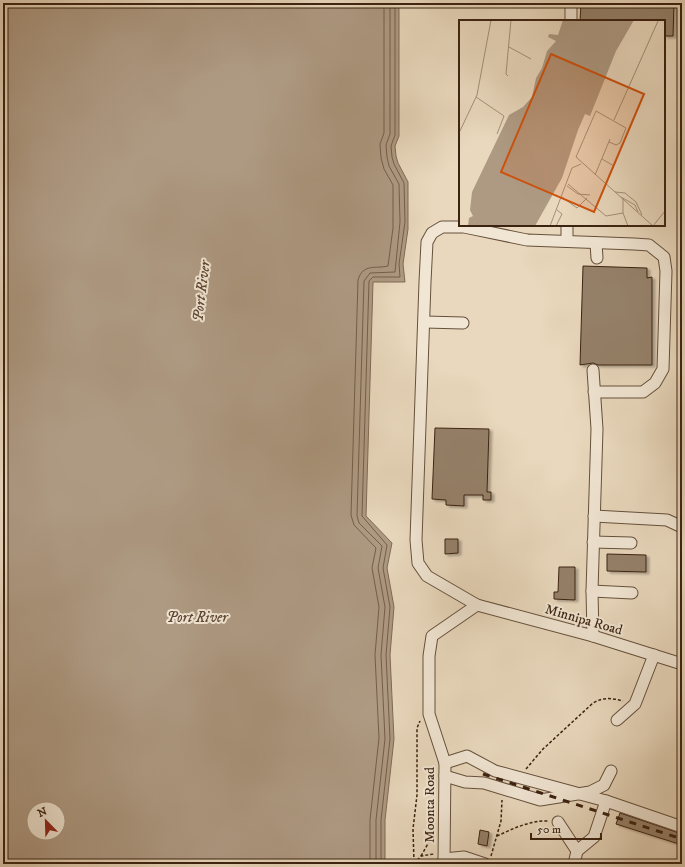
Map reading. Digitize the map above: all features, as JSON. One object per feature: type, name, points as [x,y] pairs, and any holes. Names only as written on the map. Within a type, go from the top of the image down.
[{"type":"street","points":[[571,3],[571,20]]},
{"type":"street","points":[[567,226],[567,241]]},
{"type":"street","name":"Minnipa Road","points":[[594,392],[643,392],[655,383],[663,369],[666,309],[666,272],[664,257],[649,245],[527,240],[464,227],[442,227],[432,233],[427,242],[416,540],[418,562],[427,576],[477,605],[593,636],[682,664]]},
{"type":"street","points":[[596,243],[597,258]]},
{"type":"street","points":[[425,322],[463,323]]},
{"type":"street","points":[[593,636],[592,591],[597,429],[594,370]]},
{"type":"street","points":[[594,516],[667,520],[682,527]]},
{"type":"street","points":[[593,542],[631,543]]},
{"type":"street","points":[[592,591],[632,593]]},
{"type":"street","name":"Moonta Road","points":[[444,859],[445,763],[429,714],[429,656],[432,636],[477,605]]},
{"type":"street","points":[[617,720],[635,704],[654,655]]},
{"type":"street","points":[[445,763],[467,756],[495,771],[606,802],[682,827]]},
{"type":"street","points":[[445,776],[465,782],[484,783],[540,800],[590,792],[604,785],[612,771]]},
{"type":"street","points":[[574,864],[577,851],[594,837],[606,802]]},
{"type":"street","points":[[558,822],[577,851]]},
{"type":"street","points":[[444,859],[464,857],[488,861]]},
{"type":"path","points":[[521,778],[527,766],[593,703],[601,699],[614,698],[635,704]]},
{"type":"path","points":[[414,863],[413,828],[417,795],[417,728],[421,719],[429,714]]},
{"type":"path","points":[[488,861],[497,836],[502,814],[500,788]]},
{"type":"path","points":[[497,836],[540,821],[558,822]]},
{"type":"path","points":[[414,863],[421,856],[435,832]]},
{"type":"path","points":[[421,856],[430,854],[444,859]]},
{"type":"water","name":"Port River","points":[[3,3],[399,3],[399,136],[395,146],[398,163],[408,182],[408,229],[403,264],[405,282],[373,282],[366,516],[392,543],[387,568],[394,607],[390,655],[394,739],[385,820],[385,864],[3,864]]},
{"type":"building","points":[[581,3],[674,3],[673,36],[665,36],[665,20],[580,20]]},
{"type":"building","points":[[583,266],[647,268],[647,278],[652,277],[652,365],[598,365],[593,363],[580,365]]},
{"type":"building","points":[[435,428],[489,429],[487,492],[491,492],[491,500],[483,500],[483,495],[464,495],[464,506],[446,505],[446,500],[432,499]]},
{"type":"building","points":[[445,539],[458,539],[458,553],[445,554]]},
{"type":"building","points":[[607,554],[646,555],[646,572],[607,571]]},
{"type":"building","points":[[559,567],[575,567],[575,600],[554,599],[554,592],[558,592]]},
{"type":"building","points":[[620,813],[682,834],[682,845],[616,824]]},
{"type":"building","points":[[480,830],[489,832],[487,846],[478,844]]},
{"type":"railway","points":[[483,774],[682,839]]}]
